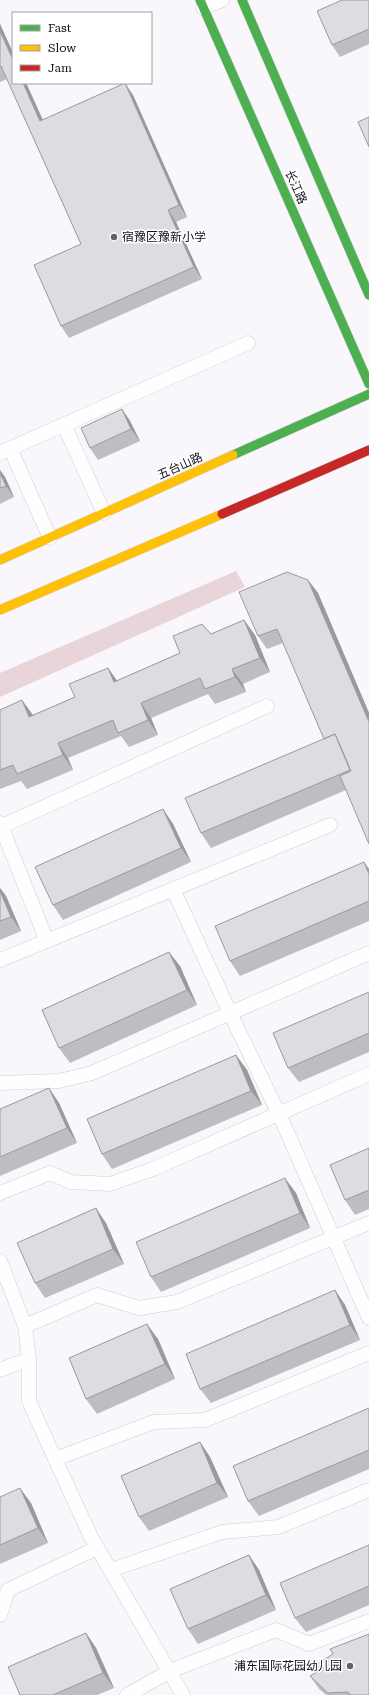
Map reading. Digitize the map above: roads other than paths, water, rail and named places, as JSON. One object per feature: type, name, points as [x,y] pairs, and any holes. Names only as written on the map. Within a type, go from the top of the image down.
[{"type":"main road","name":"长江路","points":[[242,0],[369,295]]},
{"type":"main road","name":"长江路","points":[[202,4],[369,384]]},
{"type":"main road","name":"五台山路","points":[[0,560],[369,394]]},
{"type":"main road","points":[[0,610],[369,450]]},
{"type":"lane","points":[[202,4],[222,0]]},
{"type":"lane","points":[[50,538],[5,451],[248,343]]},
{"type":"lane","points":[[64,424],[104,513]]},
{"type":"lane","points":[[47,941],[0,825],[267,706]]},
{"type":"lane","points":[[0,960],[330,825]]},
{"type":"lane","points":[[174,889],[230,1013],[279,1114],[369,1318]]},
{"type":"lane","points":[[0,1083],[59,1081],[92,1073],[369,953]]},
{"type":"lane","points":[[0,1193],[50,1173],[71,1182],[110,1184],[153,1169],[369,1074]]},
{"type":"lane","points":[[25,1326],[97,1295],[139,1308],[177,1302],[369,1223]]},
{"type":"lane","points":[[0,1261],[25,1326],[28,1359],[29,1401],[97,1548],[183,1695]]},
{"type":"lane","points":[[55,1459],[154,1422],[205,1420],[369,1353]]},
{"type":"lane","points":[[0,1370],[28,1359]]},
{"type":"lane","points":[[111,1570],[222,1532],[278,1527],[369,1490]]},
{"type":"lane","points":[[0,1615],[8,1590],[97,1548]]},
{"type":"lane","points":[[127,1695],[170,1671],[276,1630],[309,1644],[369,1621]]},
{"type":"place","name":"宿豫区豫新小学","points":[[114,237]]},
{"type":"place","name":"浦东国际花园幼儿园","points":[[350,1666]]}]
